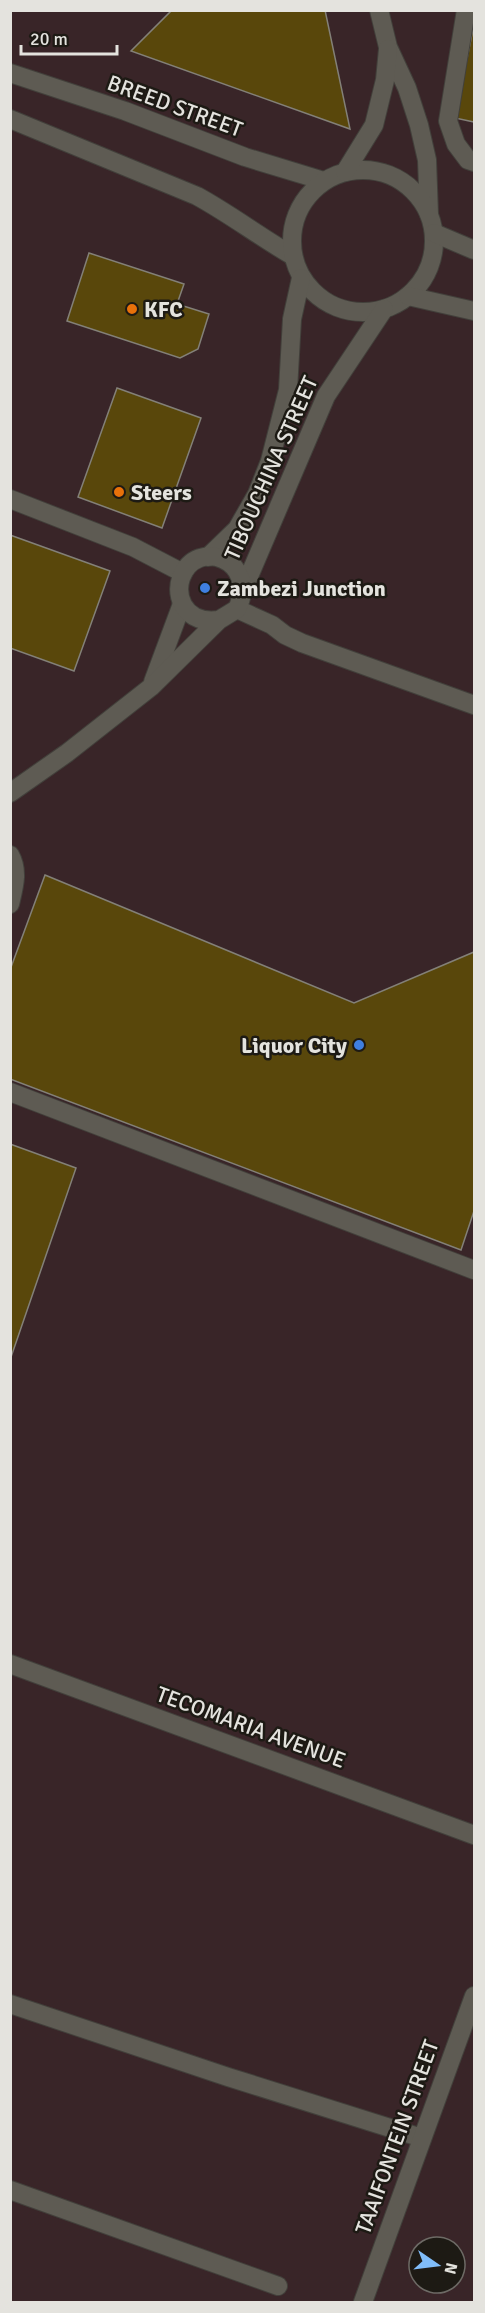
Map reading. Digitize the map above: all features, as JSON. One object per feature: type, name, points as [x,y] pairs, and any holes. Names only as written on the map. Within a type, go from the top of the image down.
[{"type":"street","points":[[379,10],[388,47],[407,88],[427,160],[432,225],[433,254],[427,273],[408,296],[384,309],[366,313],[339,308],[315,294],[301,278],[293,256],[292,230],[297,213],[306,198],[324,181],[345,172],[371,170],[396,177],[416,194],[432,225],[474,250]]},
{"type":"street","points":[[466,10],[448,121],[456,144],[468,160],[474,162]]},
{"type":"street","points":[[345,172],[374,125],[385,80],[388,47]]},
{"type":"street","name":"BREED STREET","points":[[10,73],[125,111],[245,157],[324,181]]},
{"type":"street","points":[[10,119],[197,196],[293,256]]},
{"type":"street","name":"TIBOUCHINA STREET","points":[[208,557],[237,529],[257,494],[270,461],[288,390],[292,319],[301,278]]},
{"type":"street","points":[[408,296],[474,311]]},
{"type":"street","name":"TIBOUCHINA STREET","points":[[244,588],[326,396],[384,309]]},
{"type":"street","points":[[10,499],[133,546],[183,573]]},
{"type":"street","points":[[151,687],[182,604],[179,584],[183,573],[198,559],[218,557],[236,568],[242,577],[244,588],[237,609],[229,616],[208,621],[198,618],[182,604]]},
{"type":"street","points":[[237,609],[272,625],[285,635],[302,643],[474,705]]},
{"type":"street","points":[[10,793],[67,753],[151,687],[219,620]]},
{"type":"street","points":[[10,855],[14,862],[16,882],[10,904]]},
{"type":"street","points":[[10,1092],[474,1270]]},
{"type":"street","name":"TECOMARIA AVENUE","points":[[10,1664],[474,1834]]},
{"type":"street","name":"TAAIFONTEIN STREET","points":[[362,2300],[474,1996]]},
{"type":"street","points":[[10,2004],[228,2077],[422,2138]]},
{"type":"street","points":[[10,2190],[279,2286]]},
{"type":"shaded area","points":[[11,11],[474,11],[474,2302],[11,2302]]},
{"type":"building","points":[[169,10],[325,10],[350,129],[131,51],[170,12]]},
{"type":"building","points":[[474,24],[474,122],[455,118]]},
{"type":"building","name":"KFC","points":[[89,253],[184,284],[177,304],[209,314],[198,349],[180,358],[67,321]]},
{"type":"building","points":[[117,388],[201,418],[162,528],[78,497]]},
{"type":"building","points":[[10,535],[110,571],[74,671],[10,648]]},
{"type":"building","points":[[45,875],[354,1003],[474,952],[474,1211],[461,1250],[10,1079],[10,970]]},
{"type":"building","points":[[10,1144],[76,1168],[10,1360]]},
{"type":"place","name":"KFC","points":[[132,309]]},
{"type":"place","name":"Steers","points":[[119,492]]},
{"type":"place","name":"Zambezi Junction","points":[[205,588]]},
{"type":"place","name":"Liquor City","points":[[359,1045]]}]
